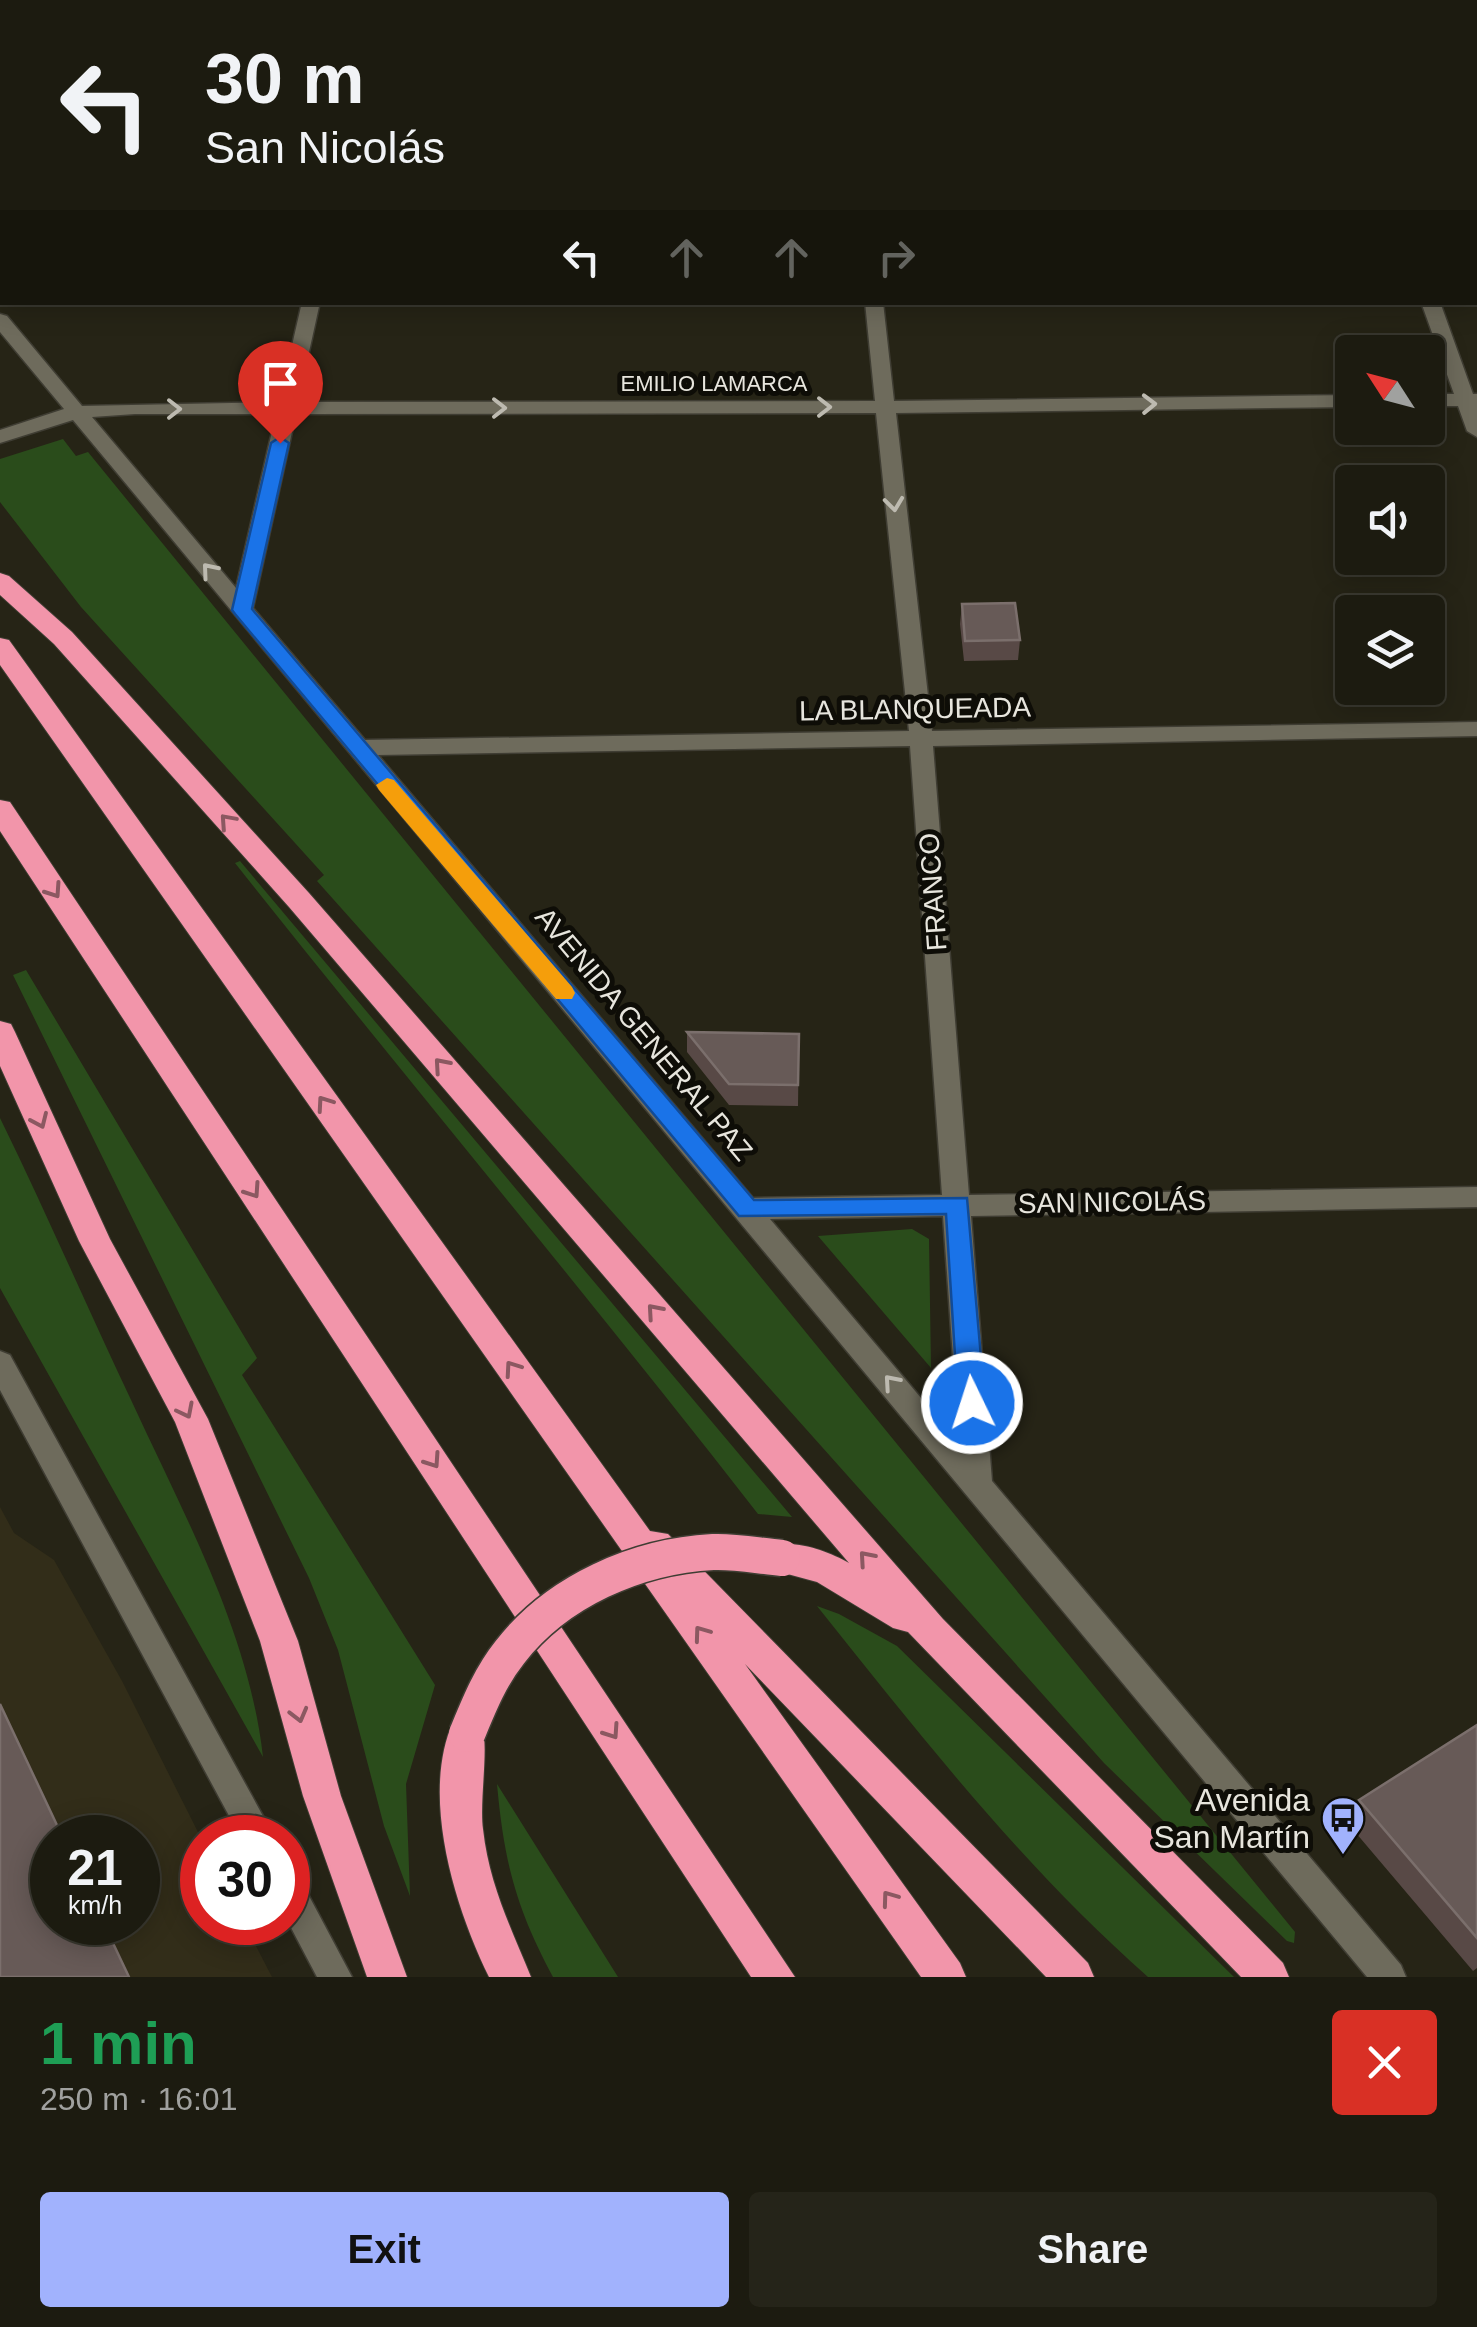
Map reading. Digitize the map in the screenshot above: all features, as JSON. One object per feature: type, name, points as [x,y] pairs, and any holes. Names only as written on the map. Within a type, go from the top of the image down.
[{"type":"highway","points":[[0,581],[64,638],[299,900],[930,1631],[1268,1977]]},
{"type":"highway","points":[[0,646],[946,1977]]},
{"type":"highway","points":[[0,809],[774,1977]]},
{"type":"highway","points":[[0,1032],[95,1242],[191,1419],[279,1641],[322,1796],[387,1977]]},
{"type":"highway","points":[[590,1478],[1074,1977]]},
{"type":"highway","points":[[511,1977],[500,1958],[463,1846],[460,1766],[467,1734],[493,1676],[534,1625],[588,1587],[648,1562],[696,1554],[782,1558],[825,1568],[930,1631]]},
{"type":"street","points":[[0,0],[53,0]]},
{"type":"street","points":[[242,610],[310,305]]},
{"type":"street","name":"FRANCO","points":[[874,305],[922,738],[977,1482]]},
{"type":"street","points":[[1431,305],[1470,400],[1477,432]]},
{"type":"street","name":"AVENIDA GENERAL PAZ","points":[[0,320],[1389,1977]]},
{"type":"street","name":"EMILIO LAMARCA","points":[[0,437],[76,412],[1335,401]]},
{"type":"street","name":"LA BLANQUEADA","points":[[355,748],[1477,730]]},
{"type":"street","name":"SAN NICOLÁS","points":[[748,1209],[1477,1196]]},
{"type":"street","points":[[0,1364],[246,1815]]},
{"type":"street","points":[[310,1931],[335,1977]]},
{"type":"shaded area","points":[[0,1507],[14,1533],[54,1560],[122,1681],[189,1815],[180,1815],[180,1945],[255,1945],[272,1977],[0,1977]]},
{"type":"green space","points":[[63,439],[76,456],[88,452],[1295,1932],[1294,1943],[1287,1941],[1104,1763],[317,881],[324,875],[81,607],[0,502],[0,459]]},
{"type":"green space","points":[[240,861],[792,1517],[758,1514],[235,863]]},
{"type":"green space","points":[[26,970],[257,1358],[242,1375],[435,1685],[406,1784],[410,1896],[384,1826],[338,1650],[309,1578],[13,975]]},
{"type":"green space","points":[[0,1118],[212,1575],[244,1665],[263,1757],[0,1288]]},
{"type":"green space","points":[[912,1229],[929,1239],[931,1368],[818,1236]]},
{"type":"green space","points":[[817,1606],[897,1646],[1234,1977],[1148,1977],[1015,1845]]},
{"type":"green space","points":[[497,1784],[618,1977],[553,1977],[514,1884]]},
{"type":"building","points":[[1015,603],[1020,640],[965,641],[962,604]]},
{"type":"building","points":[[687,1032],[799,1034],[798,1085],[729,1084]]},
{"type":"building","points":[[0,1704],[52,1815],[30,1815],[30,1945],[114,1945],[129,1977],[0,1977]]},
{"type":"building","points":[[1477,1725],[1477,1938],[1359,1800]]},
{"type":"slow traffic","points":[[387,785],[564,993]]},
{"type":"place","name":"Avenida San Martín","points":[[1343,1856]]},
{"type":"route","points":[[280,443],[242,610],[748,1209],[958,1204],[972,1403]]}]
